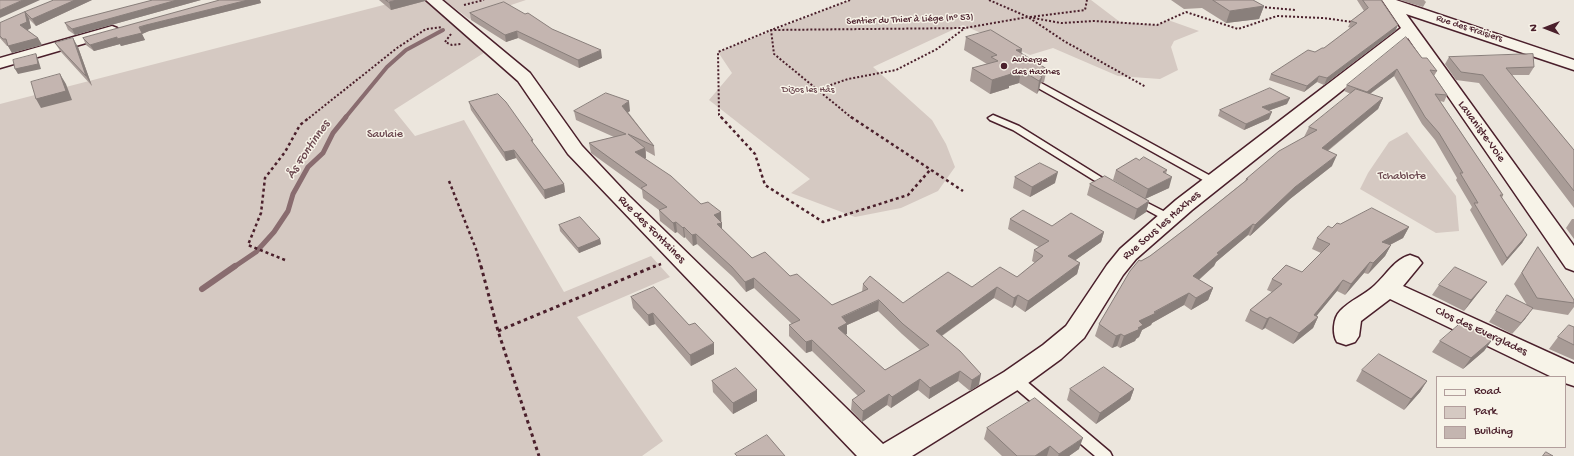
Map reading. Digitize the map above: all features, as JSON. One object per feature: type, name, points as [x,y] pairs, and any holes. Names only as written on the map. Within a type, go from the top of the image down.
[{"type":"street","name":"Rue des Fontaines","points":[[433,0],[524,77],[575,150],[678,257],[876,456]]},
{"type":"street","name":"Lavaniste-Voie","points":[[1390,2],[1428,59],[1574,263]]},
{"type":"street","name":"Rue des Fraisiers","points":[[1390,2],[1574,65]]},
{"type":"street","points":[[0,63],[123,28]]},
{"type":"street","name":"Rue Sous les Haxhes","points":[[888,456],[1014,379],[1052,352],[1075,332],[1115,270],[1128,254],[1169,218],[1409,29]]},
{"type":"street","name":"Rue des Fraisiers","points":[[1499,56],[1546,55]]},
{"type":"street","points":[[1428,59],[1452,58]]},
{"type":"street","points":[[1346,336],[1349,317],[1387,288],[1410,263]]},
{"type":"street","name":"Clos des Everglades","points":[[1387,288],[1574,376]]},
{"type":"lane","points":[[1041,86],[1214,182]]},
{"type":"lane","points":[[993,118],[1016,128],[1124,194],[1169,218]]},
{"type":"lane","points":[[1014,379],[1105,456]]},
{"type":"path","points":[[850,0],[771,30],[774,54],[819,88],[858,123],[963,191]]},
{"type":"path","points":[[988,0],[1028,17],[1064,41],[1146,87]]},
{"type":"path","points":[[1028,17],[1085,10],[1087,0]]},
{"type":"path","points":[[1255,6],[1296,10]]},
{"type":"path","name":"Sentier du Thier à Liége (n° 53)","points":[[930,170],[908,195],[823,222],[765,185],[755,154],[719,115],[718,52],[771,30],[965,28],[1028,17],[1061,23],[1094,21],[1157,25],[1186,12],[1238,29],[1277,16],[1323,18],[1357,23]]},
{"type":"path","points":[[285,260],[248,245],[261,213],[265,178],[285,152],[300,125],[397,48],[426,29],[437,26],[447,28],[452,33],[445,42],[452,45],[479,38]]},
{"type":"path","points":[[819,88],[848,79],[896,70],[937,49],[965,28]]},
{"type":"path","points":[[449,181],[476,249],[498,331],[539,456]]},
{"type":"path","points":[[498,331],[678,257]]},
{"type":"green space","name":"Saulaie","points":[[403,0],[425,0],[490,49],[394,110],[415,136],[464,120],[564,292],[651,256],[670,277],[577,317],[663,441],[642,456],[0,456],[0,104]]},
{"type":"green space","points":[[444,0],[526,0],[469,19]]},
{"type":"green space","name":"Dizos les Hås","points":[[850,0],[1091,0],[1120,22],[1157,25],[1168,20],[1199,31],[1174,41],[1171,47],[1178,70],[1160,79],[1118,76],[1053,48],[1030,55],[963,25],[873,67],[932,120],[946,144],[955,167],[938,191],[901,208],[855,217],[791,193],[810,179],[709,100],[732,73],[718,52]]},
{"type":"green space","name":"Tchablote","points":[[1407,132],[1456,196],[1459,231],[1436,233],[1360,189],[1368,173],[1389,142]]},
{"type":"building","points":[[0,0],[23,0],[0,10]]},
{"type":"building","points":[[54,0],[75,0],[32,19],[25,12]]},
{"type":"building","points":[[153,0],[177,0],[72,29],[65,23]]},
{"type":"building","points":[[220,0],[248,0],[139,27],[142,33],[117,39],[117,37],[90,45],[83,38]]},
{"type":"building","points":[[386,0],[397,0],[389,2]]},
{"type":"building","points":[[1213,0],[1253,0],[1264,6],[1230,11]]},
{"type":"building","points":[[1363,0],[1381,0],[1398,25],[1327,78],[1319,76],[1307,86],[1271,74],[1308,50],[1315,52],[1324,48],[1357,23],[1351,21],[1368,8]]},
{"type":"building","points":[[504,2],[525,14],[528,13],[552,29],[601,50],[578,60],[517,31],[505,35],[470,13]]},
{"type":"building","points":[[25,12],[27,22],[20,25],[38,38],[8,46],[6,39],[3,39],[0,36],[0,23]]},
{"type":"building","points":[[991,30],[1022,49],[1016,50],[1047,69],[1039,70],[1039,75],[1042,77],[1039,81],[1021,70],[992,80],[972,68],[998,61],[991,57],[997,55],[966,37]]},
{"type":"building","points":[[1406,37],[1422,58],[1427,58],[1437,71],[1430,70],[1447,95],[1435,94],[1503,195],[1500,195],[1527,235],[1507,258],[1474,203],[1478,203],[1460,173],[1463,173],[1439,133],[1425,117],[1397,69],[1367,92],[1347,85]]},
{"type":"building","points":[[73,38],[86,76],[55,43]]},
{"type":"building","points":[[36,54],[38,64],[15,69],[13,60]]},
{"type":"building","points":[[1533,54],[1534,67],[1506,68],[1574,150],[1574,191],[1483,75],[1461,72],[1449,57]]},
{"type":"building","points":[[60,74],[66,91],[36,99],[31,82]]},
{"type":"building","points":[[1270,88],[1290,98],[1262,107],[1272,112],[1246,124],[1220,110]]},
{"type":"building","points":[[1356,89],[1383,98],[1322,148],[1337,155],[1295,187],[1255,225],[1253,224],[1217,253],[1219,254],[1193,276],[1213,288],[1196,298],[1189,293],[1154,312],[1156,313],[1139,321],[1143,325],[1138,328],[1140,329],[1124,336],[1121,334],[1116,336],[1099,324],[1130,271],[1139,260],[1141,261],[1150,256],[1188,227],[1248,179],[1246,179],[1279,151],[1317,130],[1309,127]]},
{"type":"building","points":[[606,93],[629,101],[622,106],[654,146],[628,134],[645,148],[635,152],[671,176],[701,204],[708,202],[721,212],[714,215],[722,223],[717,224],[752,258],[765,252],[790,276],[797,274],[832,305],[868,289],[863,284],[870,276],[903,303],[948,272],[972,287],[1000,267],[1017,277],[1043,256],[1034,250],[1049,241],[1010,219],[1023,210],[1052,226],[1071,213],[1104,232],[1068,256],[1080,263],[1028,301],[1018,295],[1014,298],[997,287],[936,331],[960,351],[981,374],[972,380],[960,371],[930,388],[920,379],[892,397],[889,394],[863,411],[852,400],[865,391],[812,340],[806,342],[789,325],[800,320],[754,278],[745,282],[732,267],[696,234],[692,235],[684,227],[683,228],[676,222],[673,223],[659,210],[667,207],[641,188],[647,185],[589,143],[626,134],[574,111]],"holes":[[[879,300],[903,324],[929,345],[885,370],[838,328],[847,323],[842,317]]]},
{"type":"building","points":[[498,94],[506,102],[533,140],[531,140],[564,184],[544,190],[514,150],[504,152],[469,102]]},
{"type":"building","points":[[1144,157],[1167,170],[1163,172],[1172,177],[1148,189],[1116,170],[1136,158],[1139,160]]},
{"type":"building","points":[[1040,163],[1058,172],[1032,187],[1015,177]]},
{"type":"building","points":[[1105,176],[1149,201],[1137,209],[1090,184]]},
{"type":"building","points":[[1372,208],[1409,227],[1382,242],[1391,245],[1373,263],[1370,262],[1351,284],[1343,280],[1314,315],[1318,317],[1299,333],[1270,317],[1267,319],[1250,310],[1282,284],[1272,279],[1286,265],[1302,272],[1330,244],[1317,238],[1328,226],[1332,228],[1337,223],[1340,224]]},
{"type":"building","points":[[580,217],[600,239],[578,248],[559,225]]},
{"type":"building","points":[[1538,247],[1574,300],[1574,303],[1537,298],[1522,273]]},
{"type":"building","points":[[1455,267],[1487,282],[1471,300],[1439,285]]},
{"type":"building","points":[[654,287],[689,325],[695,323],[714,343],[690,355],[653,313],[648,315],[631,297]]},
{"type":"building","points":[[1507,295],[1533,308],[1521,323],[1496,311]]},
{"type":"building","points":[[1461,323],[1492,340],[1471,358],[1440,341]]},
{"type":"building","points":[[1569,325],[1574,327],[1574,345],[1558,337]]},
{"type":"building","points":[[1379,354],[1427,381],[1411,399],[1362,370]]},
{"type":"building","points":[[1104,367],[1134,389],[1100,413],[1070,389]]},
{"type":"building","points":[[736,368],[757,390],[733,403],[712,381]]},
{"type":"building","points":[[1035,398],[1083,438],[1059,454],[1050,446],[1035,456],[1017,456],[987,428]]},
{"type":"building","points":[[767,435],[785,456],[737,456],[735,454]]},
{"type":"building","points":[[1546,452],[1553,456],[1543,456]]},
{"type":"waterway","name":"Ås Fontinnes","points":[[345,118],[387,67],[406,50],[443,30]]},
{"type":"waterway","name":"Ås Fontinnes","points":[[234,267],[256,252],[274,232],[288,211],[293,194],[308,167],[323,153],[333,133],[346,117]]},
{"type":"waterway","name":"Ås Fontinnes","points":[[202,289],[235,266]]},
{"type":"place","name":"Auberge des Haxhes","points":[[1004,66]]}]
